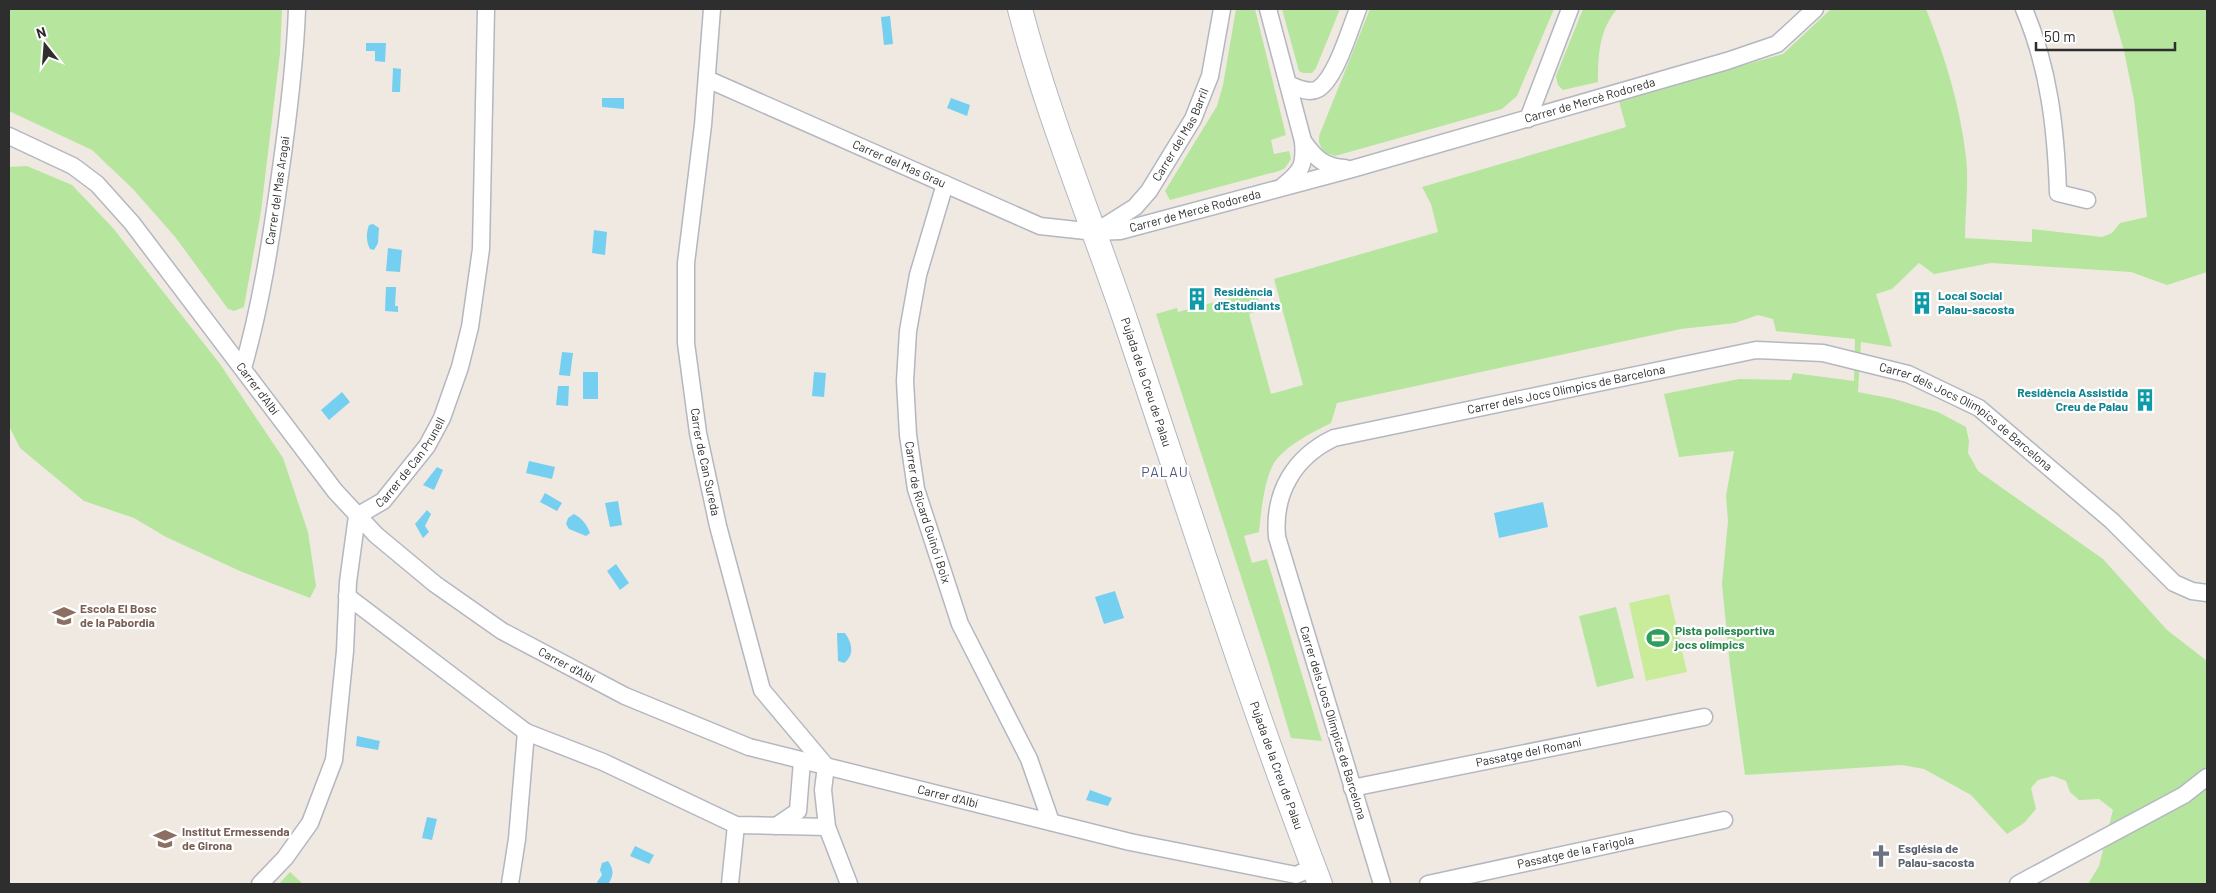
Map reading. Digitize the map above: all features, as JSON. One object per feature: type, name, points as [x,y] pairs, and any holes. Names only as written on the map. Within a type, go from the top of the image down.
[{"type":"street","name":"Carrer del Mas Aragai","points":[[243,368],[252,339],[270,248],[296,62],[297,9]]},
{"type":"street","name":"Carrer de Can Prunell","points":[[357,516],[384,500],[426,446],[444,412],[460,367],[470,327],[481,249],[486,9]]},
{"type":"street","name":"Carrer de Can Sureda","points":[[712,9],[707,79],[686,263],[686,343],[698,433],[718,526],[762,690],[826,766]]},
{"type":"street","name":"Pujada de la Creu de Palau","points":[[1020,9],[1040,76],[1095,232],[1278,775],[1317,876]]},
{"type":"street","name":"Carrer del Mas Barril","points":[[1095,232],[1135,207],[1149,191],[1193,119],[1210,76],[1222,9]]},
{"type":"street","points":[[1268,9],[1303,141],[1305,159],[1302,166],[1281,187]]},
{"type":"street","points":[[1288,84],[1303,90],[1317,90],[1329,79],[1358,9]]},
{"type":"street","points":[[1528,118],[1570,9]]},
{"type":"street","name":"Carrer de Mercè Rodoreda","points":[[1095,232],[1120,231],[1352,169],[1528,118],[1585,104],[1777,44],[1815,9]]},
{"type":"street","points":[[2024,9],[2045,71],[2053,114],[2058,193],[2087,200]]},
{"type":"street","name":"Carrer del Mas Grau","points":[[707,79],[1040,226],[1095,232]]},
{"type":"street","name":"Carrer d'Albí","points":[[9,136],[73,166],[97,184],[132,223],[335,491],[357,516],[435,584],[502,631],[626,696],[749,747],[1130,842],[1296,875],[1317,876]]},
{"type":"street","name":"Carrer de Mercè Rodoreda","points":[[1303,141],[1324,165],[1352,169]]},
{"type":"street","name":"Carrer de Ricard Guinó i Boix","points":[[944,184],[918,275],[908,331],[905,381],[908,435],[916,489],[960,624],[1029,759],[1051,822]]},
{"type":"street","name":"Carrer dels Jocs Olímpics de Barcelona","points":[[1382,884],[1279,545],[1276,520],[1283,488],[1301,461],[1319,445],[1350,433],[1756,350],[1823,353],[1908,374],[1979,408],[2112,522],[2174,583],[2192,591],[2207,593]]},
{"type":"street","points":[[269,882],[310,823],[334,760],[346,651],[347,596],[357,516]]},
{"type":"street","points":[[347,596],[526,732],[603,762],[736,825],[827,827]]},
{"type":"street","name":"Passatge del Romaní","points":[[1352,788],[1704,717]]},
{"type":"street","points":[[510,884],[517,839],[526,732]]},
{"type":"street","points":[[776,826],[798,811],[802,761]]},
{"type":"street","points":[[826,766],[823,790],[827,827],[848,884]]},
{"type":"street","points":[[2018,884],[2184,795],[2207,777]]},
{"type":"street","name":"Passatge de la Farigola","points":[[1428,884],[1724,820]]},
{"type":"street","points":[[730,884],[736,825]]},
{"type":"green space","points":[[9,9],[282,9],[280,53],[261,211],[244,307],[234,311],[228,309],[176,238],[133,189],[92,150],[9,111]]},
{"type":"green space","points":[[1236,9],[1255,9],[1286,135],[1271,140],[1274,154],[1289,151],[1291,159],[1285,168],[1279,171],[1170,200],[1165,191],[1217,106],[1223,85]]},
{"type":"green space","points":[[1282,9],[1340,9],[1316,68],[1312,73],[1299,71]]},
{"type":"green space","points":[[1370,9],[1554,9],[1517,96],[1502,109],[1335,156],[1323,152],[1319,136]]},
{"type":"green space","points":[[1583,9],[1617,9],[1603,34],[1598,62],[1598,82],[1563,90],[1558,85],[1556,76]]},
{"type":"green space","points":[[1831,9],[1926,9],[1951,82],[1960,119],[1967,177],[1965,238],[2032,242],[2032,229],[2102,237],[2112,233],[2120,223],[2147,217],[2134,100],[2124,51],[2112,9],[2207,9],[2207,272],[2167,285],[2131,272],[1991,263],[1934,274],[1919,263],[1892,289],[1876,294],[1892,347],[1861,342],[1858,392],[1894,399],[1938,412],[1966,427],[1969,441],[1968,453],[1978,471],[2103,559],[2167,630],[2207,661],[2207,884],[2088,884],[2099,866],[2113,810],[2099,799],[2079,800],[2070,792],[2066,781],[2053,776],[2038,780],[2031,788],[2036,809],[2024,823],[2007,834],[1971,795],[1924,769],[1902,765],[1745,775],[1730,666],[1722,584],[1728,521],[1726,496],[1734,451],[1679,457],[1664,394],[1739,379],[1791,380],[1793,373],[1854,381],[1855,339],[1776,331],[1773,319],[1758,315],[1735,323],[1681,329],[1337,403],[1331,423],[1285,450],[1274,463],[1265,487],[1259,532],[1244,536],[1252,563],[1267,559],[1322,741],[1291,738],[1267,657],[1156,314],[1177,308],[1178,312],[1256,291],[1261,310],[1249,314],[1271,394],[1303,385],[1274,279],[1438,232],[1431,204],[1422,187],[1626,127],[1619,101],[1783,54]]},
{"type":"green space","points":[[27,166],[72,185],[113,228],[220,364],[283,458],[308,532],[316,586],[310,598],[240,571],[166,537],[134,518],[84,501],[20,448],[9,426],[9,167]]},
{"type":"green space","name":"Pista poliesportiva jocs olímpics","points":[[1669,594],[1687,672],[1646,681],[1629,603]]},
{"type":"green space","points":[[1616,607],[1634,678],[1597,687],[1579,616]]},
{"type":"green space","points":[[290,872],[303,884],[279,884]]},
{"type":"water","points":[[890,16],[893,44],[884,45],[881,17]]},
{"type":"water","points":[[366,43],[386,43],[385,62],[375,61],[375,51],[366,51]]},
{"type":"water","points":[[393,68],[401,69],[400,92],[392,92]]},
{"type":"water","points":[[602,98],[624,98],[624,109],[602,107]]},
{"type":"water","points":[[951,98],[970,105],[967,116],[947,108]]},
{"type":"water","points":[[373,224],[379,228],[378,243],[374,250],[370,249],[367,237],[369,225]]},
{"type":"water","points":[[594,230],[607,232],[605,255],[592,253]]},
{"type":"water","points":[[388,248],[402,250],[400,272],[386,271]]},
{"type":"water","points":[[386,287],[396,287],[395,306],[398,306],[398,312],[385,311]]},
{"type":"water","points":[[562,352],[573,353],[570,376],[559,375]]},
{"type":"water","points":[[583,372],[598,372],[598,399],[583,399]]},
{"type":"water","points":[[814,372],[826,373],[824,397],[812,396]]},
{"type":"water","points":[[558,386],[569,386],[568,406],[556,405]]},
{"type":"water","points":[[342,392],[350,402],[329,420],[321,410]]},
{"type":"water","points":[[529,461],[555,467],[552,479],[526,473]]},
{"type":"water","points":[[437,467],[443,470],[434,490],[423,485]]},
{"type":"water","points":[[545,493],[562,503],[557,511],[540,502]]},
{"type":"water","points":[[618,501],[622,525],[610,527],[605,503]]},
{"type":"water","points":[[1543,502],[1548,527],[1499,538],[1494,513]]},
{"type":"water","points":[[427,510],[431,514],[425,526],[429,532],[423,538],[415,524]]},
{"type":"water","points":[[574,514],[587,527],[590,533],[586,536],[569,529],[566,524],[568,518]]},
{"type":"water","points":[[616,564],[629,583],[620,590],[607,571]]},
{"type":"water","points":[[1115,591],[1124,618],[1104,624],[1095,597]]},
{"type":"water","points":[[837,633],[845,633],[851,645],[850,656],[844,663],[838,661]]},
{"type":"water","points":[[357,736],[380,741],[378,750],[356,746]]},
{"type":"water","points":[[1090,790],[1112,798],[1108,806],[1086,800]]},
{"type":"water","points":[[427,817],[437,819],[432,840],[422,838]]},
{"type":"water","points":[[635,846],[654,855],[649,864],[630,856]]},
{"type":"water","points":[[608,861],[612,870],[611,878],[608,884],[599,884],[597,882],[602,875],[600,870],[602,863]]},
{"type":"place","name":"Residència d'Estudiants","points":[[1197,299]]},
{"type":"place","name":"Local Social Palau-sacosta","points":[[1922,303]]},
{"type":"place","name":"Residència Assistida Creu de Palau","points":[[2145,400]]},
{"type":"place","name":"Escola El Bosc de la Pabordia","points":[[64,616]]},
{"type":"place","name":"Pista poliesportiva jocs olímpics","points":[[1658,638]]},
{"type":"place","name":"Institut Ermessenda de Girona","points":[[165,839]]},
{"type":"place","name":"Església de Palau-sacosta","points":[[1881,856]]},
{"type":"district","name":"PALAU","points":[[1165,472]]}]
